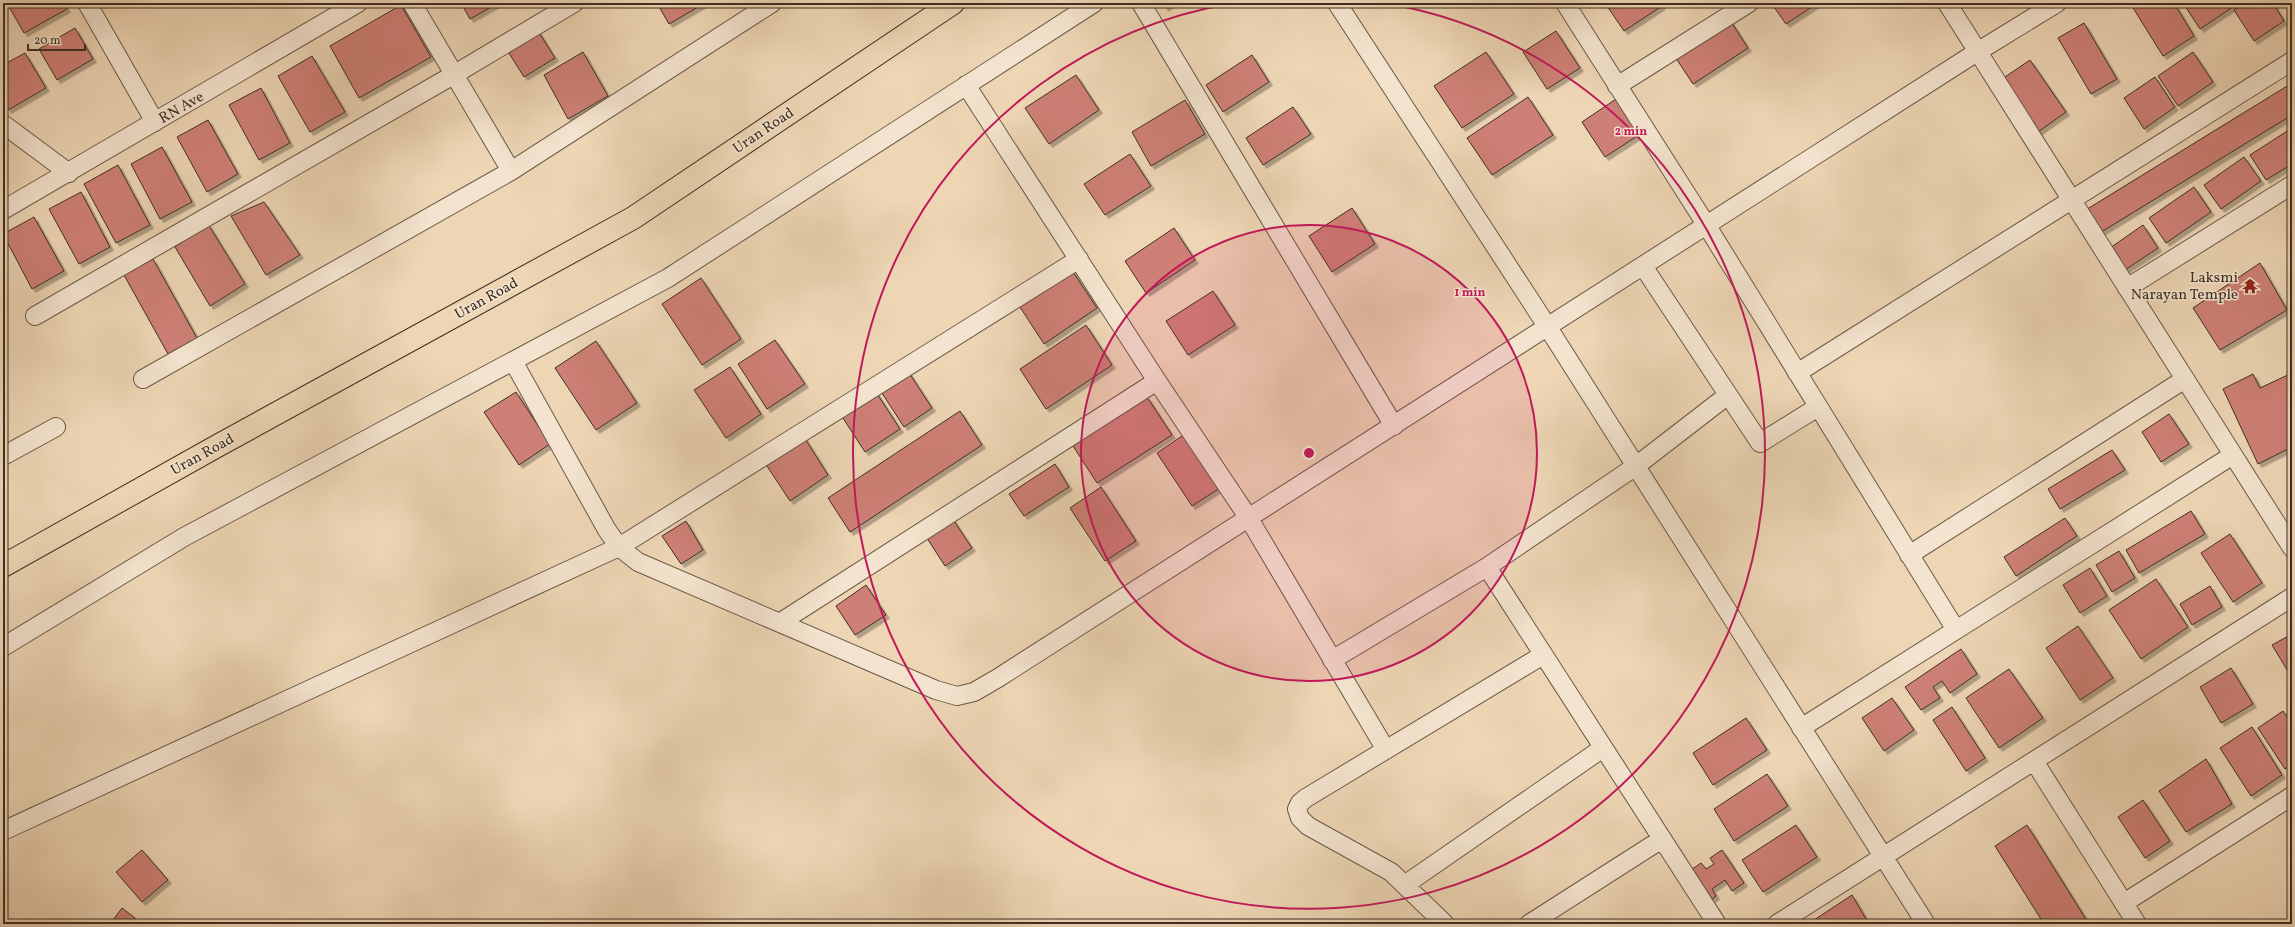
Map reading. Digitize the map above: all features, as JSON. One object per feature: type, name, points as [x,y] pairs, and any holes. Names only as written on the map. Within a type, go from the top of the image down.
[{"type":"main road","name":"Uran Road","points":[[3,566],[219,444],[633,218],[953,3]]},
{"type":"street","points":[[87,3],[155,122]]},
{"type":"street","name":"RN Ave","points":[[3,210],[69,173],[358,3]]},
{"type":"street","points":[[412,3],[511,171]]},
{"type":"street","points":[[35,316],[455,74],[550,9],[574,3]]},
{"type":"street","points":[[143,379],[511,171],[772,3]]},
{"type":"street","points":[[3,647],[184,537],[271,489],[668,278],[1094,3]]},
{"type":"street","points":[[1141,3],[1394,426]]},
{"type":"street","points":[[1337,3],[1547,326],[1926,924]]},
{"type":"street","points":[[1565,3],[1706,226],[1956,630]]},
{"type":"street","points":[[1617,86],[1749,3]]},
{"type":"street","points":[[1947,3],[2292,548]]},
{"type":"street","points":[[513,361],[607,530],[619,547],[638,562],[781,622],[936,690],[957,696],[974,692],[998,678],[1248,517],[1394,426],[1547,326],[1977,52],[2057,3]]},
{"type":"street","points":[[1797,374],[2292,61]]},
{"type":"street","points":[[966,85],[1157,381],[1248,517],[1386,750]]},
{"type":"street","points":[[3,124],[69,173]]},
{"type":"street","points":[[2127,288],[2292,185]]},
{"type":"street","points":[[3,830],[619,547],[1079,259]]},
{"type":"street","points":[[1643,266],[1760,443],[1818,408]]},
{"type":"street","points":[[1909,555],[2185,379]]},
{"type":"street","points":[[781,622],[1157,381]]},
{"type":"street","points":[[1332,660],[1487,567],[1636,466],[1728,395]]},
{"type":"street","points":[[3,456],[56,427]]},
{"type":"street","points":[[1801,728],[2233,455]]},
{"type":"street","points":[[1487,567],[1717,924]]},
{"type":"street","points":[[1777,924],[2292,597]]},
{"type":"street","points":[[1445,924],[1406,884],[1391,872],[1308,826],[1297,813],[1300,803],[1543,655]]},
{"type":"street","points":[[1406,884],[1603,748]]},
{"type":"street","points":[[2034,762],[2137,924]]},
{"type":"street","points":[[2124,903],[2292,796]]},
{"type":"street","points":[[1529,924],[1662,839]]},
{"type":"building","points":[[13,3],[64,3],[67,9],[24,33],[8,5]]},
{"type":"building","points":[[461,3],[498,3],[470,19]]},
{"type":"building","points":[[657,3],[705,3],[669,24]]},
{"type":"building","points":[[1162,3],[1172,3],[1165,8]]},
{"type":"building","points":[[1605,3],[1660,3],[1662,6],[1624,31]]},
{"type":"building","points":[[1771,3],[1818,3],[1786,24]]},
{"type":"building","points":[[2130,3],[2174,3],[2194,36],[2163,56]]},
{"type":"building","points":[[2183,3],[2239,3],[2200,29]]},
{"type":"building","points":[[2246,3],[2273,3],[2284,21],[2254,41],[2234,10]]},
{"type":"building","points":[[401,5],[431,57],[359,98],[330,46]]},
{"type":"building","points":[[1723,9],[1748,48],[1693,84],[1668,46]]},
{"type":"building","points":[[2084,23],[2117,79],[2091,94],[2058,38]]},
{"type":"building","points":[[75,28],[93,59],[57,80],[39,49]]},
{"type":"building","points":[[538,31],[555,58],[524,77],[507,50]]},
{"type":"building","points":[[1556,31],[1580,68],[1547,89],[1523,52]]},
{"type":"building","points":[[583,52],[608,96],[568,119],[544,75]]},
{"type":"building","points":[[1486,52],[1514,94],[1462,128],[1434,86]]},
{"type":"building","points":[[2193,52],[2213,82],[2178,106],[2158,76]]},
{"type":"building","points":[[25,53],[46,88],[8,110],[3,101],[3,65]]},
{"type":"building","points":[[1252,55],[1269,82],[1223,112],[1206,85]]},
{"type":"building","points":[[312,56],[345,112],[310,132],[278,76]]},
{"type":"building","points":[[2030,60],[2066,112],[2038,132],[2002,79]]},
{"type":"building","points":[[1076,75],[1099,110],[1049,144],[1025,108]]},
{"type":"building","points":[[2155,77],[2175,107],[2144,129],[2124,98]]},
{"type":"building","points":[[2292,83],[2292,115],[2098,234],[2084,211]]},
{"type":"building","points":[[261,88],[290,143],[259,160],[229,105]]},
{"type":"building","points":[[1622,95],[1645,131],[1605,157],[1582,122]]},
{"type":"building","points":[[1528,97],[1553,135],[1492,175],[1467,138]]},
{"type":"building","points":[[1185,100],[1205,134],[1151,166],[1132,132]]},
{"type":"building","points":[[1293,107],[1311,134],[1263,165],[1246,138]]},
{"type":"building","points":[[208,120],[238,174],[207,192],[177,137]]},
{"type":"building","points":[[2292,128],[2292,164],[2266,180],[2250,155]]},
{"type":"building","points":[[162,147],[192,202],[160,219],[131,164]]},
{"type":"building","points":[[1130,154],[1151,186],[1105,215],[1084,184]]},
{"type":"building","points":[[2244,157],[2261,181],[2221,209],[2204,185]]},
{"type":"building","points":[[118,165],[150,225],[116,243],[84,184]]},
{"type":"building","points":[[2194,187],[2211,212],[2166,243],[2149,218]]},
{"type":"building","points":[[81,192],[110,247],[79,264],[49,209]]},
{"type":"building","points":[[264,202],[300,255],[266,275],[231,216]]},
{"type":"building","points":[[1352,208],[1375,244],[1332,272],[1309,236]]},
{"type":"building","points":[[34,217],[64,271],[32,289],[3,234]]},
{"type":"building","points":[[208,224],[245,284],[210,306],[175,247]]},
{"type":"building","points":[[2143,225],[2158,248],[2125,270],[2110,248]]},
{"type":"building","points":[[1174,228],[1195,260],[1146,293],[1125,261]]},
{"type":"building","points":[[153,259],[197,338],[168,354],[124,275]]},
{"type":"building","name":"Laksmi Narayan Temple","points":[[2260,263],[2287,310],[2220,350],[2193,308]]},
{"type":"building","points":[[1071,269],[1097,308],[1044,344],[1018,304]]},
{"type":"building","points":[[701,278],[741,339],[702,365],[662,304]]},
{"type":"building","points":[[1213,291],[1235,325],[1188,355],[1166,321]]},
{"type":"building","points":[[1086,325],[1112,365],[1046,409],[1020,369]]},
{"type":"building","points":[[775,340],[805,384],[767,409],[738,364]]},
{"type":"building","points":[[596,341],[637,403],[596,430],[555,368]]},
{"type":"building","points":[[730,367],[761,414],[726,438],[694,390]]},
{"type":"building","points":[[906,368],[932,408],[904,427],[878,387]]},
{"type":"building","points":[[2292,373],[2292,447],[2258,464],[2223,389],[2253,374],[2260,388]]},
{"type":"building","points":[[874,389],[900,429],[865,452],[839,412]]},
{"type":"building","points":[[516,392],[550,444],[519,465],[484,412]]},
{"type":"building","points":[[1147,397],[1172,435],[1097,483],[1073,446]]},
{"type":"building","points":[[960,411],[982,445],[850,532],[828,498]]},
{"type":"building","points":[[2169,414],[2189,444],[2161,462],[2142,432]]},
{"type":"building","points":[[1185,434],[1220,488],[1192,506],[1157,453]]},
{"type":"building","points":[[804,437],[828,475],[790,501],[765,463]]},
{"type":"building","points":[[2112,450],[2125,470],[2060,509],[2048,489]]},
{"type":"building","points":[[1055,464],[1069,487],[1024,516],[1009,494]]},
{"type":"building","points":[[1101,487],[1136,541],[1105,561],[1070,508]]},
{"type":"building","points":[[2191,511],[2205,534],[2139,573],[2126,550]]},
{"type":"building","points":[[952,518],[972,548],[945,566],[925,535]]},
{"type":"building","points":[[2065,518],[2077,536],[2016,576],[2004,557]]},
{"type":"building","points":[[686,521],[703,550],[681,564],[662,536]]},
{"type":"building","points":[[2230,534],[2262,583],[2233,602],[2201,553]]},
{"type":"building","points":[[2119,551],[2135,578],[2112,592],[2096,565]]},
{"type":"building","points":[[2090,568],[2107,596],[2080,613],[2063,585]]},
{"type":"building","points":[[2156,579],[2188,627],[2141,659],[2109,610]]},
{"type":"building","points":[[866,585],[886,615],[855,635],[836,606]]},
{"type":"building","points":[[2210,586],[2222,607],[2192,625],[2180,604]]},
{"type":"building","points":[[2078,626],[2113,678],[2080,700],[2046,648]]},
{"type":"building","points":[[2292,634],[2292,678],[2272,645]]},
{"type":"building","points":[[1961,649],[1977,674],[1950,693],[1942,681],[1933,687],[1940,698],[1921,710],[1905,687]]},
{"type":"building","points":[[2231,668],[2253,704],[2221,723],[2200,687]]},
{"type":"building","points":[[2009,669],[2043,718],[1999,748],[1966,698]]},
{"type":"building","points":[[1892,698],[1914,730],[1884,751],[1862,718]]},
{"type":"building","points":[[1952,707],[1985,758],[1966,771],[1933,720]]},
{"type":"building","points":[[2283,711],[2292,724],[2292,764],[2285,769],[2258,728]]},
{"type":"building","points":[[1746,718],[1767,750],[1713,785],[1693,753]]},
{"type":"building","points":[[2252,727],[2282,775],[2251,796],[2220,748]]},
{"type":"building","points":[[2206,759],[2232,804],[2186,832],[2159,791]]},
{"type":"building","points":[[1767,774],[1788,806],[1734,841],[1714,809]]},
{"type":"building","points":[[2143,800],[2170,841],[2145,858],[2118,817]]},
{"type":"building","points":[[1796,825],[1817,857],[1763,892],[1742,860]]},
{"type":"building","points":[[2027,825],[2089,924],[2044,924],[1995,846]]},
{"type":"building","points":[[142,850],[168,880],[142,902],[116,872]]},
{"type":"building","points":[[1722,850],[1744,883],[1732,891],[1725,880],[1712,889],[1716,896],[1712,899],[1691,870],[1701,863],[1706,869],[1714,864],[1710,858]]},
{"type":"building","points":[[1852,895],[1869,924],[1808,924]]},
{"type":"building","points":[[122,908],[135,918],[131,924],[110,924]]},
{"type":"place","name":"Laksmi Narayan Temple","points":[[2250,286]]}]
